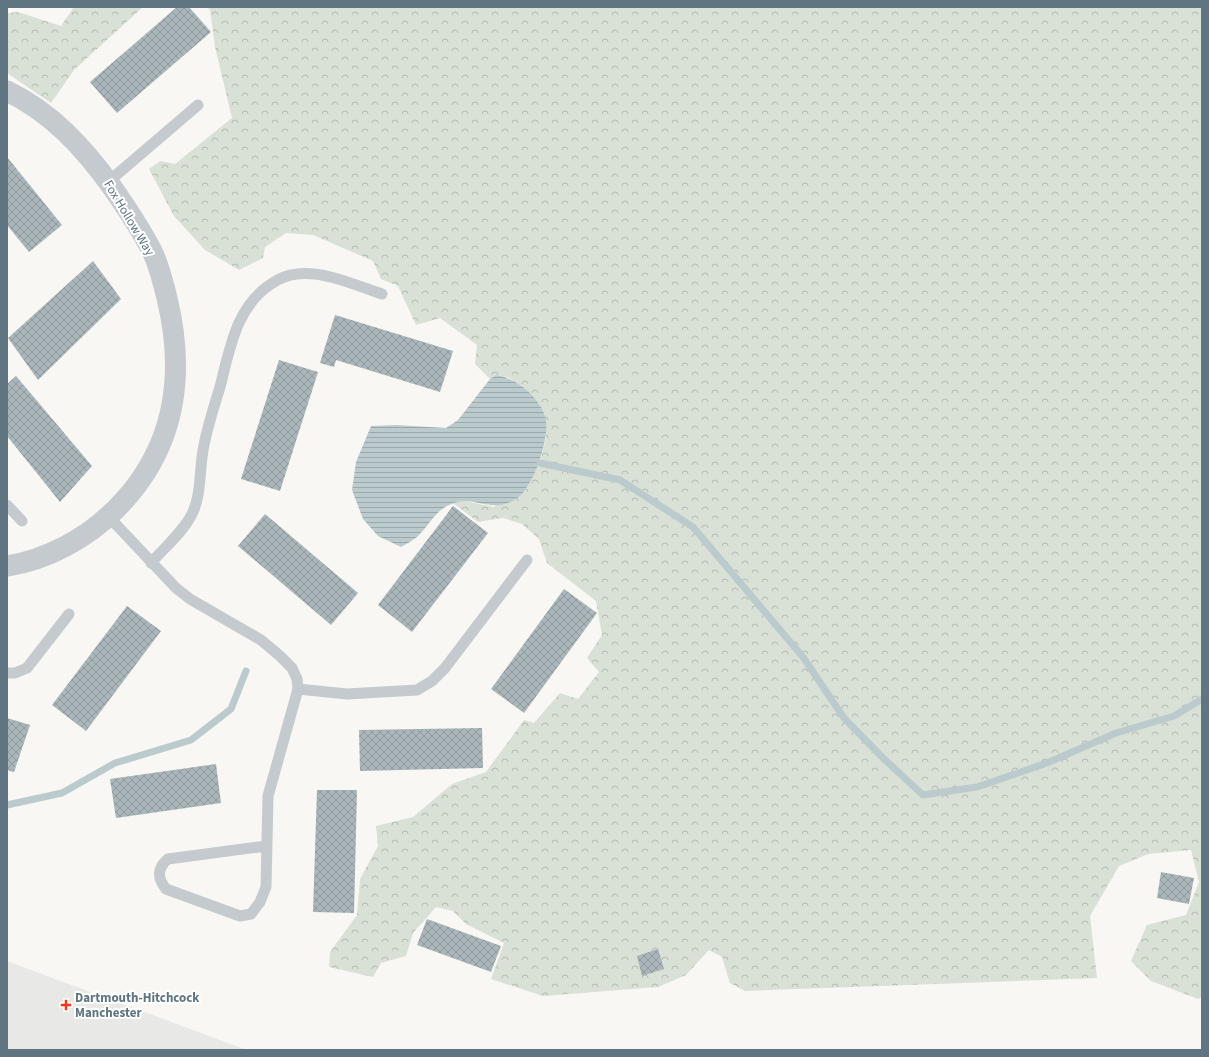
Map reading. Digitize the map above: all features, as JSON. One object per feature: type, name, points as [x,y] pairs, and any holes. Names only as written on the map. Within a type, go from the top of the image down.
[{"type":"street","name":"Fox Hollow Way","points":[[7,91],[25,99],[46,114],[93,162],[127,208],[152,251],[161,276],[174,326],[176,352],[173,402],[158,450],[147,472],[133,493],[109,517],[72,543],[27,563],[7,566]]},
{"type":"lane","points":[[108,182],[198,105]]},
{"type":"lane","points":[[151,563],[183,528],[193,513],[197,496],[204,444],[232,341],[239,322],[248,305],[260,292],[277,280],[295,274],[313,274],[382,294]]},
{"type":"lane","points":[[7,506],[22,521]]},
{"type":"lane","points":[[109,517],[151,563],[190,599],[261,640],[292,668],[297,679],[298,689],[268,796],[266,887],[260,902],[251,914],[240,916],[166,889],[160,882],[158,872],[161,865],[168,859],[266,846]]},
{"type":"lane","points":[[298,689],[347,694],[417,690],[432,681],[445,668],[527,560]]},
{"type":"lane","points":[[7,673],[15,673],[27,668],[69,614]]},
{"type":"shaded area","points":[[496,375],[518,383],[536,399],[544,413],[546,433],[544,446],[535,472],[523,493],[516,499],[500,505],[462,501],[447,506],[437,513],[417,537],[401,547],[378,536],[363,519],[352,490],[356,462],[371,426],[397,425],[446,428],[458,420],[490,379]]},
{"type":"shaded area","name":"Dartmouth-Hitchcock Manchester","points":[[7,961],[244,1049],[7,1050]]},
{"type":"green space","points":[[74,7],[143,7],[74,70],[51,103],[7,73],[7,13],[18,12],[61,26]]},
{"type":"green space","points":[[207,7],[1202,7],[1202,997],[1198,999],[1151,981],[1131,961],[1147,925],[1186,915],[1199,882],[1191,850],[1148,854],[1119,866],[1090,916],[1097,978],[745,991],[730,983],[722,957],[709,950],[686,975],[658,987],[543,996],[491,979],[504,943],[466,924],[453,911],[436,907],[413,933],[406,956],[381,963],[373,977],[329,967],[330,952],[357,915],[360,879],[378,846],[376,826],[413,817],[452,784],[486,772],[524,720],[534,723],[560,693],[578,699],[599,672],[587,658],[602,635],[596,601],[547,563],[539,539],[522,524],[503,518],[478,522],[453,503],[464,501],[494,507],[540,463],[546,438],[545,414],[522,386],[508,377],[496,375],[490,379],[475,364],[477,345],[440,318],[416,325],[398,286],[381,279],[373,261],[313,235],[286,233],[265,247],[263,258],[239,270],[205,250],[174,216],[149,169],[160,161],[175,164],[232,118],[215,47],[210,10]]},
{"type":"building","points":[[177,7],[189,7],[211,32],[117,113],[90,82]]},
{"type":"building","points":[[7,157],[62,225],[29,252],[7,225]]},
{"type":"building","points":[[93,261],[121,299],[38,380],[8,338]]},
{"type":"building","points":[[335,315],[453,351],[440,392],[336,360],[334,367],[320,363]]},
{"type":"building","points":[[279,360],[318,372],[280,491],[241,479]]},
{"type":"building","points":[[16,376],[92,466],[60,502],[7,436],[7,384]]},
{"type":"building","points":[[453,506],[488,533],[412,632],[378,605]]},
{"type":"building","points":[[265,514],[358,593],[331,625],[238,546]]},
{"type":"building","points":[[564,589],[597,613],[524,713],[491,689]]},
{"type":"building","points":[[127,606],[161,631],[86,731],[52,705]]},
{"type":"building","points":[[7,718],[30,725],[14,772],[7,770]]},
{"type":"building","points":[[482,728],[483,768],[360,771],[359,730]]},
{"type":"building","points":[[216,764],[221,803],[116,818],[110,779]]},
{"type":"building","points":[[317,790],[357,790],[354,913],[313,912]]},
{"type":"building","points":[[1161,872],[1194,878],[1189,904],[1157,898]]},
{"type":"building","points":[[427,919],[501,946],[491,972],[417,945]]},
{"type":"building","points":[[658,949],[664,969],[642,976],[637,956]]},
{"type":"waterway","points":[[540,463],[620,480],[693,527],[803,657],[844,718],[883,758],[923,795],[977,787],[1047,763],[1116,733],[1174,716],[1202,699]]},
{"type":"waterway","points":[[7,805],[62,793],[115,763],[191,740],[231,709],[246,671]]},
{"type":"place","name":"Dartmouth-Hitchcock Manchester","points":[[66,1005]]}]
